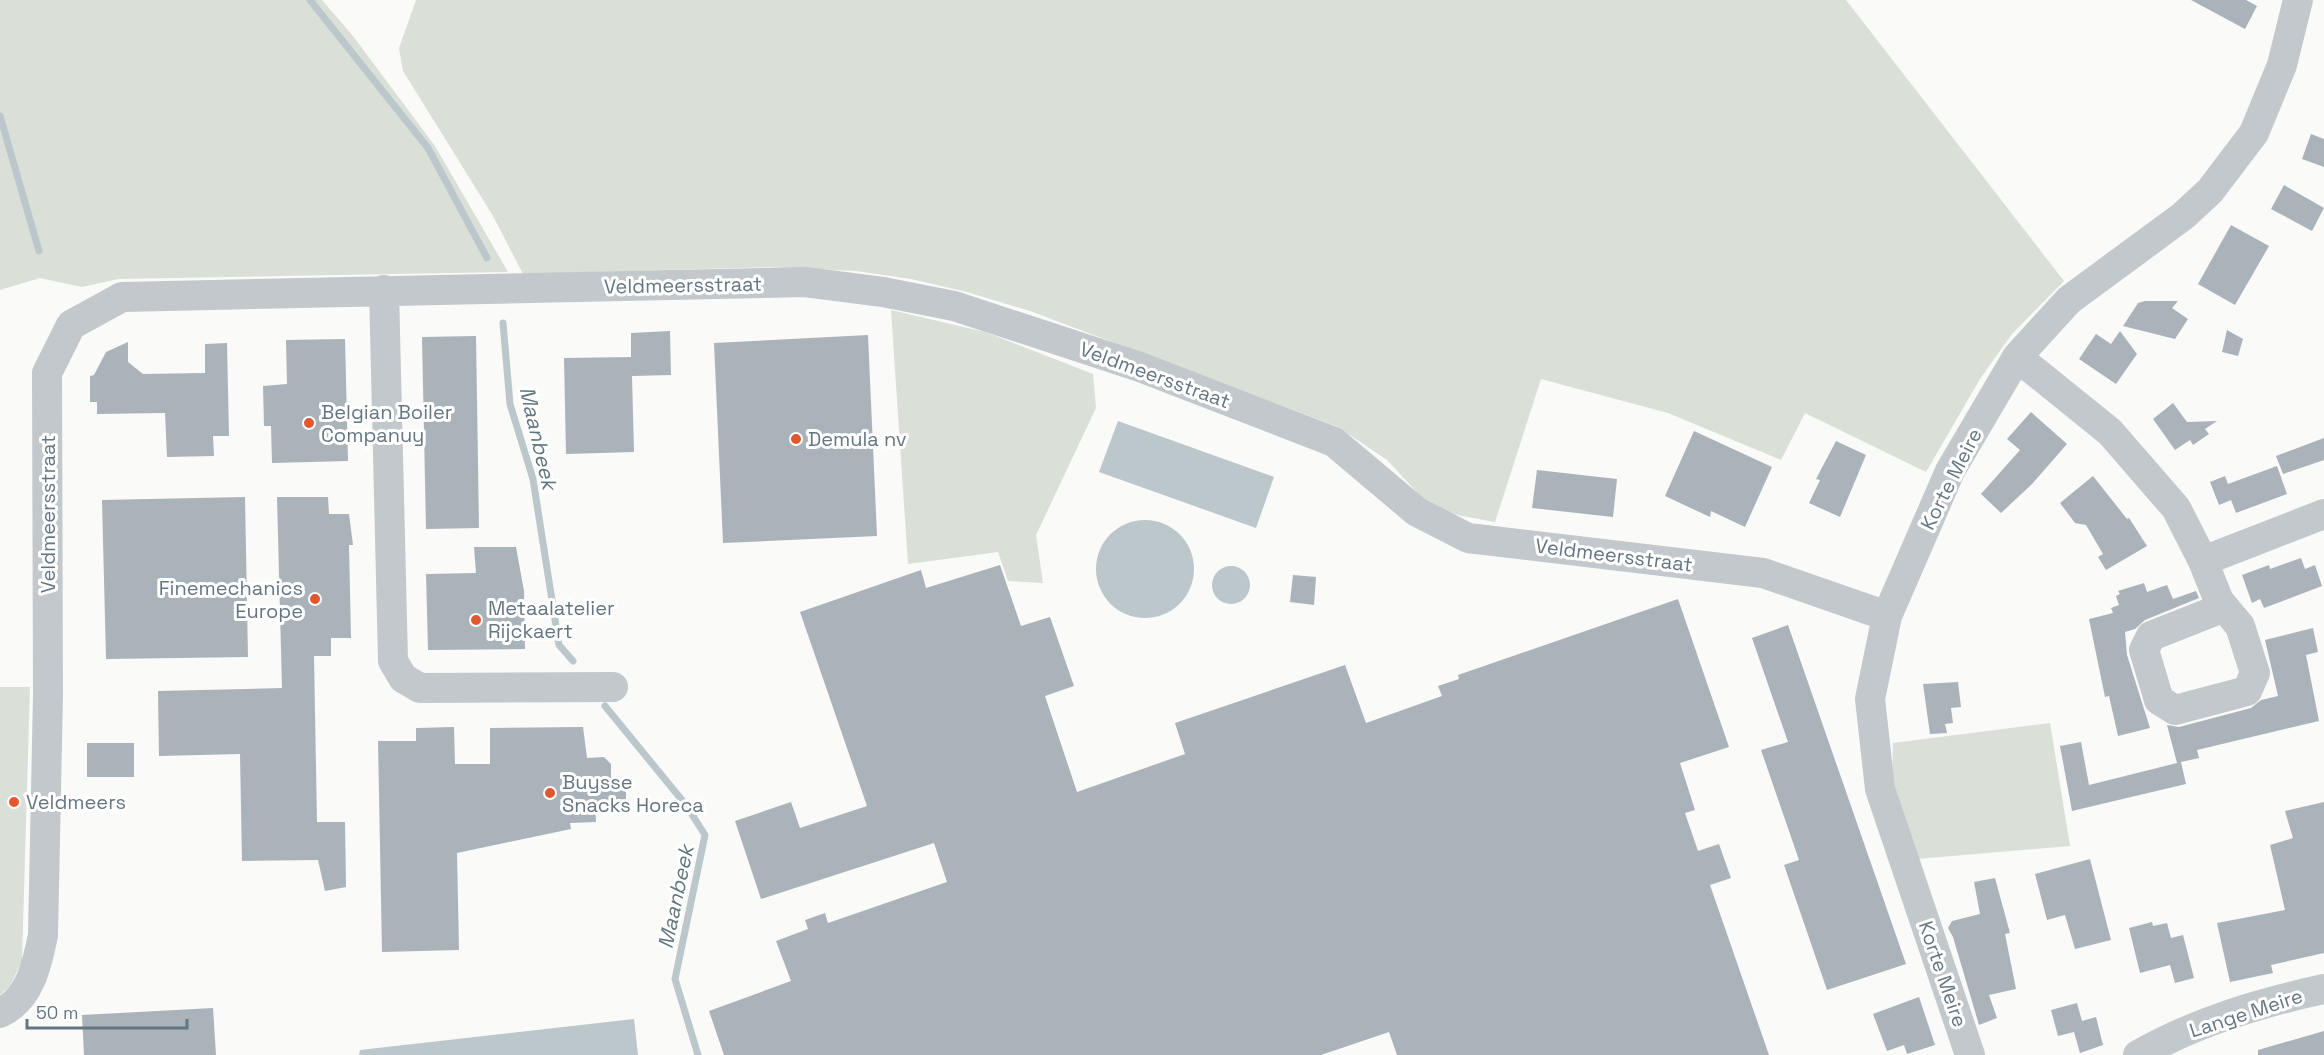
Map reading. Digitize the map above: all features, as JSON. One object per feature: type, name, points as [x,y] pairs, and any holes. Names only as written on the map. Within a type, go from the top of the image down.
[{"type":"street","name":"Korte Meire","points":[[1970,1055],[1880,789],[1870,699],[1887,616],[1950,471],[2017,357],[2069,300],[2183,216],[2211,191],[2254,133],[2271,98],[2282,65],[2298,0]]},
{"type":"street","name":"Veldmeersstraat","points":[[0,1014],[13,1007],[36,973],[43,935],[48,695],[47,373],[71,325],[122,297],[805,282],[883,292],[954,306],[1140,366],[1334,442],[1417,512],[1468,538],[1763,573],[1887,616]]},
{"type":"street","points":[[384,290],[393,661],[403,678],[420,688],[613,687]]},
{"type":"street","points":[[2017,357],[2110,432],[2176,508],[2203,561],[2219,601]]},
{"type":"street","points":[[2203,561],[2324,513]]},
{"type":"street","name":"Lange Meire","points":[[2138,1055],[2218,1018],[2278,999],[2324,989]]},
{"type":"shaded area","points":[[0,0],[322,0],[353,36],[435,146],[508,272],[118,279],[82,287],[40,278],[0,290]]},
{"type":"shaded area","points":[[416,0],[1846,0],[2064,281],[2012,334],[1980,379],[1926,472],[1805,413],[1781,460],[1668,413],[1541,379],[1495,522],[1452,514],[1427,503],[1387,460],[1338,427],[1030,311],[967,292],[911,279],[856,271],[771,267],[523,274],[493,216],[403,71],[399,48]]},
{"type":"shaded area","points":[[891,310],[985,332],[1093,374],[1096,408],[1036,535],[1043,583],[1008,581],[998,552],[908,564]]},
{"type":"shaded area","points":[[1118,421],[1274,477],[1256,528],[1099,472]]},
{"type":"shaded area","points":[[1145,520],[1164,524],[1180,534],[1190,550],[1194,569],[1190,588],[1180,604],[1164,614],[1145,618],[1126,614],[1110,604],[1100,588],[1096,569],[1100,550],[1110,534],[1126,524]]},
{"type":"shaded area","points":[[1231,566],[1245,571],[1250,585],[1245,599],[1231,604],[1217,599],[1212,585],[1217,571]]},
{"type":"shaded area","name":"Veldmeers","points":[[0,687],[30,687],[22,961],[10,986],[0,995]]},
{"type":"shaded area","points":[[2050,723],[2070,846],[1917,859],[1892,787],[1893,743]]},
{"type":"shaded area","points":[[634,1019],[638,1055],[359,1055],[360,1050]]},
{"type":"building","points":[[2191,0],[2246,0],[2257,6],[2245,29]]},
{"type":"building","points":[[2311,134],[2324,139],[2324,167],[2302,159]]},
{"type":"building","points":[[2284,185],[2324,208],[2312,231],[2271,209]]},
{"type":"building","points":[[2231,225],[2269,246],[2235,305],[2198,284]]},
{"type":"building","points":[[2178,301],[2172,308],[2188,319],[2175,339],[2123,326],[2138,303]]},
{"type":"building","points":[[2227,330],[2243,339],[2238,356],[2222,352]]},
{"type":"building","points":[[670,331],[671,375],[632,376],[634,452],[566,454],[564,358],[631,357],[631,333]]},
{"type":"building","points":[[2120,331],[2137,354],[2116,384],[2079,359],[2096,334],[2111,344]]},
{"type":"building","name":"Demula nv","points":[[868,335],[877,536],[723,543],[714,343]]},
{"type":"building","points":[[476,336],[479,528],[426,529],[422,337]]},
{"type":"building","name":"Belgian Boiler Companuy","points":[[345,339],[348,461],[272,463],[271,426],[264,426],[263,386],[287,384],[286,340]]},
{"type":"building","points":[[128,342],[128,362],[143,374],[205,373],[205,344],[227,343],[229,436],[213,436],[214,456],[167,457],[165,413],[97,414],[97,402],[90,402],[90,376],[94,375],[106,352]]},
{"type":"building","points":[[2173,403],[2187,422],[2217,421],[2205,429],[2209,434],[2193,445],[2190,440],[2175,450],[2153,419]]},
{"type":"building","points":[[2031,412],[2067,444],[2032,484],[2001,513],[1981,494],[2020,450],[2007,439]]},
{"type":"building","points":[[1694,431],[1772,467],[1745,527],[1711,511],[1710,517],[1665,496]]},
{"type":"building","points":[[2324,438],[2324,460],[2283,474],[2276,456]]},
{"type":"building","points":[[1836,441],[1866,455],[1840,517],[1809,503],[1820,480],[1816,479]]},
{"type":"building","points":[[2277,466],[2287,494],[2236,513],[2231,500],[2219,505],[2210,482],[2225,476],[2228,484]]},
{"type":"building","points":[[1537,470],[1617,479],[1613,517],[1532,508]]},
{"type":"building","points":[[2093,476],[2127,519],[2129,518],[2147,546],[2106,570],[2098,557],[2103,554],[2086,525],[2075,523],[2060,503]]},
{"type":"building","points":[[245,497],[248,657],[106,659],[102,500]]},
{"type":"building","points":[[277,497],[328,497],[329,514],[349,514],[353,545],[349,545],[351,638],[331,638],[331,656],[314,656],[317,822],[345,822],[346,887],[325,891],[318,860],[242,861],[240,754],[159,756],[158,691],[282,688]]},
{"type":"building","name":"Metaalatelier Rijckaert","points":[[474,547],[516,547],[524,591],[525,649],[428,650],[426,574],[476,573]]},
{"type":"building","points":[[2301,558],[2305,569],[2315,565],[2322,586],[2264,608],[2260,599],[2252,603],[2242,575],[2269,565],[2270,569]]},
{"type":"building","points":[[1000,565],[1021,626],[1050,617],[1074,686],[1045,696],[1077,792],[1185,754],[1175,723],[1345,665],[1366,723],[1442,696],[1438,686],[1459,679],[1458,675],[1678,599],[1729,747],[1680,763],[1695,810],[1685,813],[1698,851],[1719,844],[1731,878],[1710,885],[1769,1055],[1397,1055],[1389,1032],[1321,1055],[724,1055],[709,1011],[791,981],[776,941],[808,929],[805,920],[825,913],[828,923],[947,882],[934,843],[761,899],[735,821],[791,802],[800,828],[867,806],[800,612],[921,570],[926,588]]},
{"type":"building","points":[[1293,575],[1316,577],[1314,605],[1290,602]]},
{"type":"building","points":[[2144,583],[2147,592],[2167,585],[2173,599],[2196,591],[2199,598],[2145,620],[2135,629],[2125,632],[2127,655],[2150,728],[2118,736],[2109,696],[2105,697],[2089,619],[2113,613],[2111,608],[2119,605],[2116,596],[2120,594],[2118,591]]},
{"type":"building","points":[[1788,625],[1906,964],[1827,990],[1784,865],[1799,860],[1761,750],[1788,742],[1752,638]]},
{"type":"building","points":[[2313,628],[2318,652],[2306,655],[2319,721],[2197,750],[2199,758],[2181,762],[2186,784],[2072,811],[2060,746],[2081,742],[2089,785],[2177,763],[2167,725],[2179,727],[2251,708],[2261,700],[2278,696],[2265,640]]},
{"type":"building","points":[[1958,682],[1961,707],[1951,708],[1953,723],[1945,724],[1947,733],[1930,734],[1923,684]]},
{"type":"building","points":[[454,727],[455,764],[490,764],[490,728],[583,727],[587,758],[604,757],[611,764],[611,782],[626,781],[626,801],[595,802],[596,822],[570,823],[571,829],[457,853],[459,950],[382,952],[378,741],[416,741],[416,728]]},
{"type":"building","points":[[87,743],[134,743],[134,777],[87,777]]},
{"type":"building","points":[[2324,802],[2324,953],[2271,965],[2273,973],[2230,982],[2217,923],[2285,910],[2270,845],[2293,838],[2285,811]]},
{"type":"building","points":[[2090,859],[2111,940],[2075,949],[2065,915],[2047,920],[2035,874]]},
{"type":"building","points":[[1995,878],[2010,933],[2005,934],[2016,989],[1989,995],[1997,1018],[1979,1025],[1953,937],[1948,928],[1952,921],[1980,914],[1974,882]]},
{"type":"building","points":[[2152,922],[2153,926],[2167,923],[2171,938],[2183,935],[2194,978],[2175,983],[2170,965],[2140,973],[2129,928]]},
{"type":"building","points":[[1919,997],[1935,1045],[1907,1054],[1904,1045],[1887,1051],[1873,1014]]},
{"type":"building","points":[[2077,1003],[2082,1021],[2096,1017],[2103,1045],[2080,1053],[2074,1032],[2058,1036],[2051,1010]]},
{"type":"building","points":[[213,1008],[216,1055],[84,1055],[82,1015]]},
{"type":"building","points":[[2324,1031],[2324,1055],[2258,1055],[2258,1050]]},
{"type":"waterway","name":"Maanbeek","points":[[310,0],[428,148],[487,258]]},
{"type":"waterway","points":[[0,116],[39,251]]},
{"type":"waterway","name":"Maanbeek","points":[[503,323],[510,404],[533,479],[559,645],[573,661]]},
{"type":"waterway","name":"Maanbeek","points":[[605,706],[686,805],[705,835],[675,979],[698,1055]]},
{"type":"place","name":"Belgian Boiler Companuy","points":[[309,423]]},
{"type":"place","name":"Demula nv","points":[[796,439]]},
{"type":"place","name":"Finemechanics Europe","points":[[315,599]]},
{"type":"place","name":"Metaalatelier Rijckaert","points":[[476,620]]},
{"type":"place","name":"Buysse Snacks Horeca","points":[[550,793]]},
{"type":"place","name":"Veldmeers","points":[[14,802]]}]
